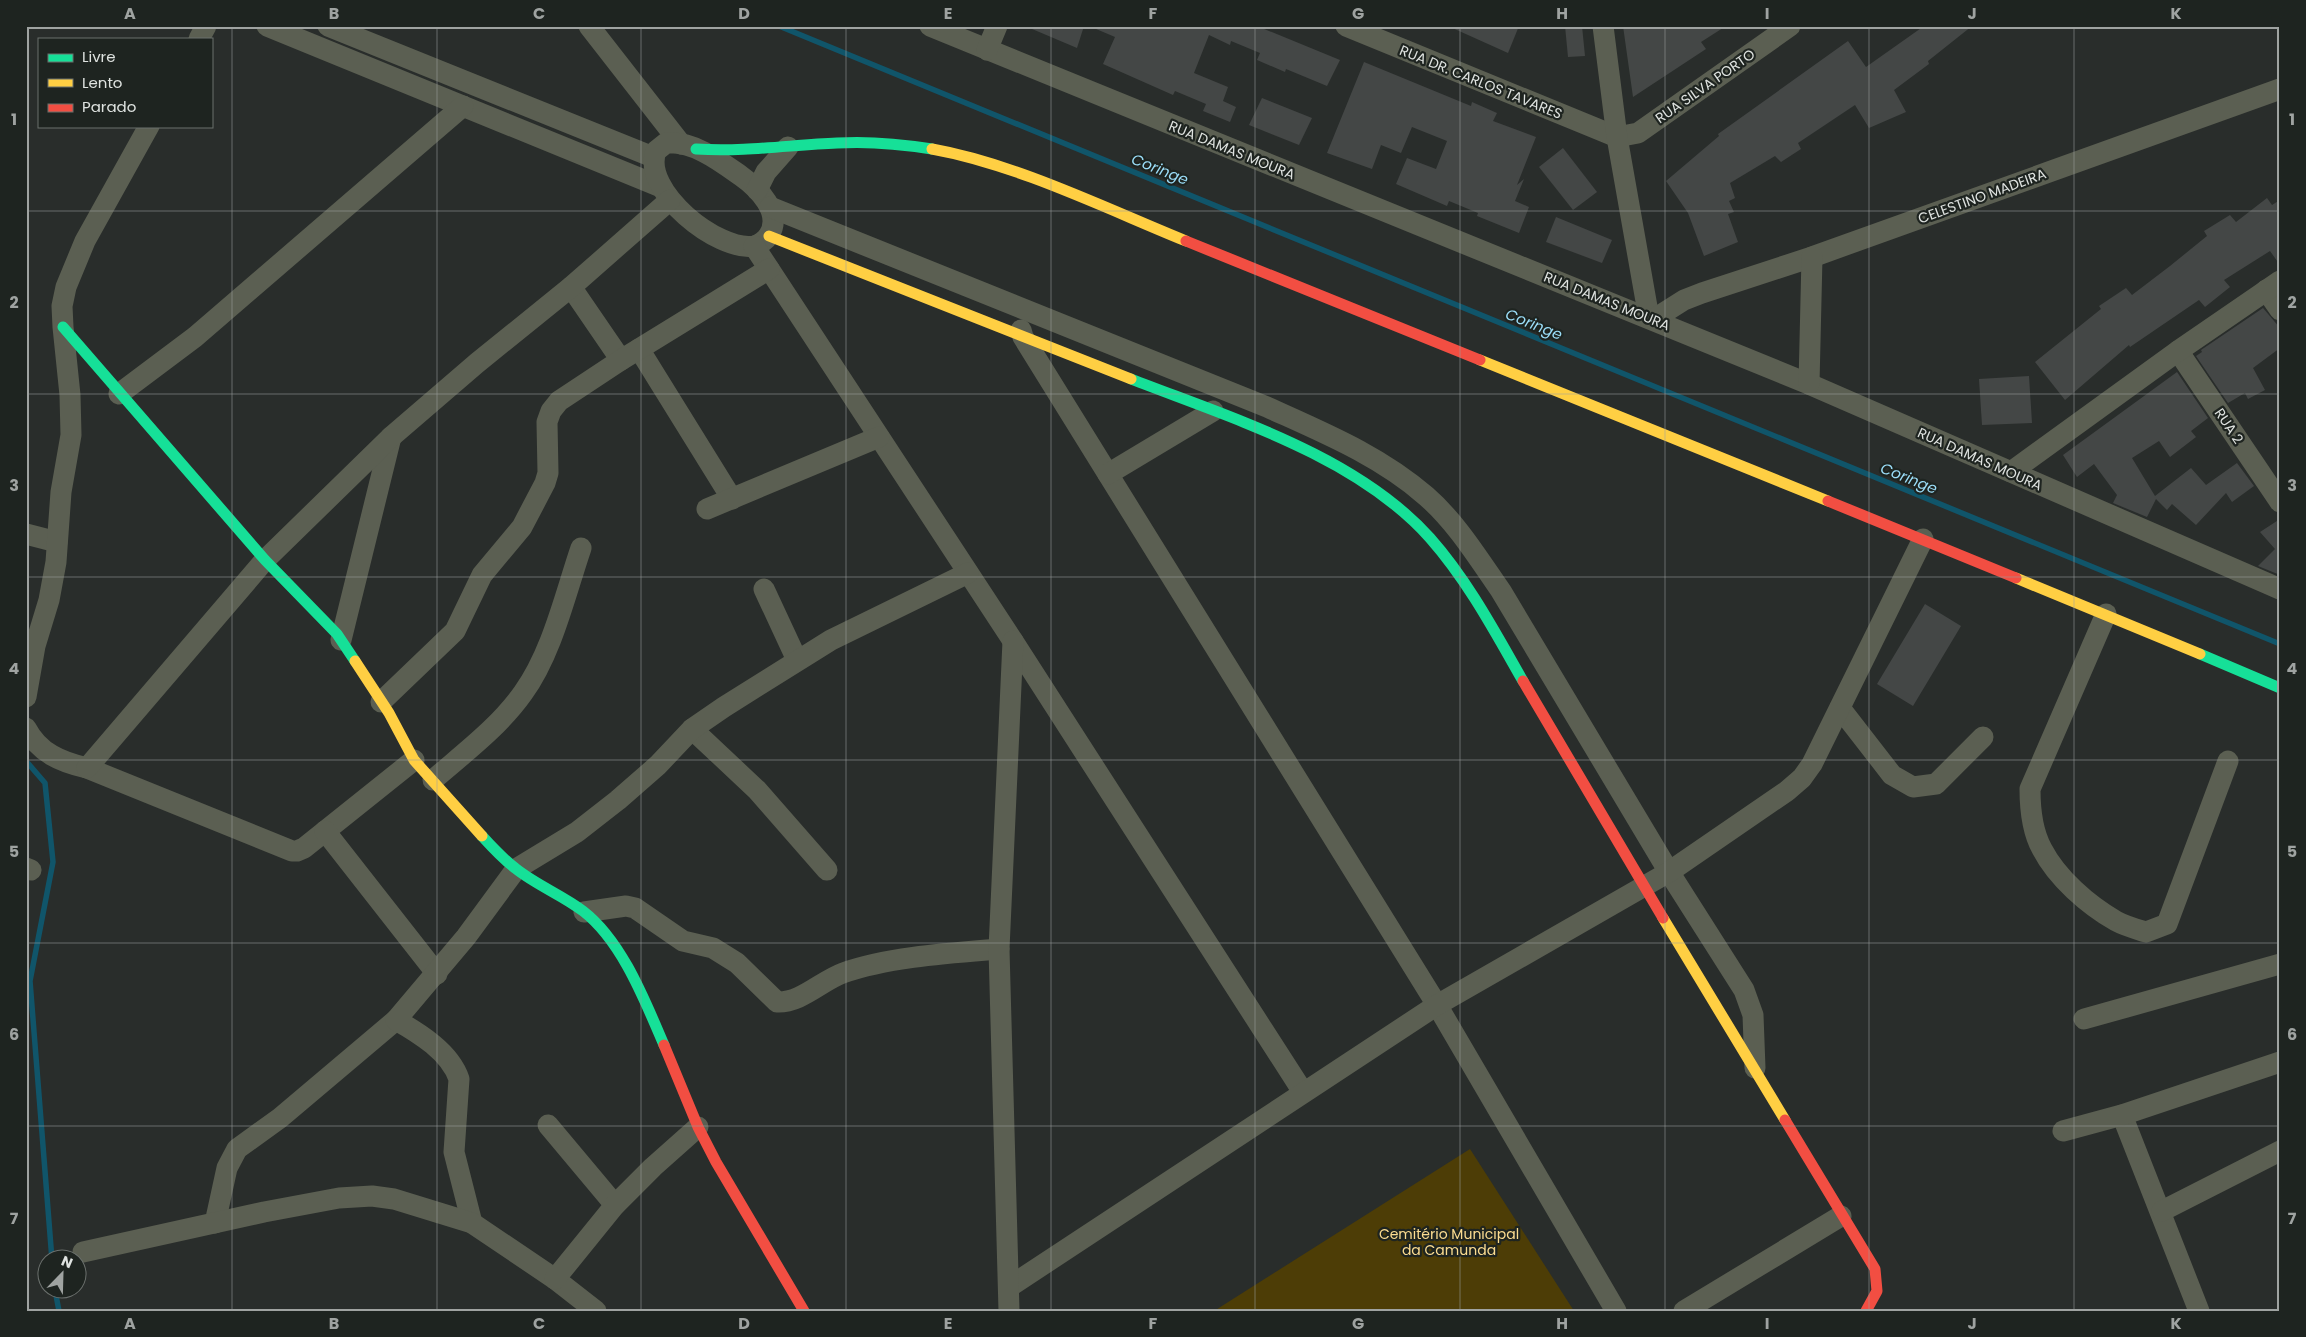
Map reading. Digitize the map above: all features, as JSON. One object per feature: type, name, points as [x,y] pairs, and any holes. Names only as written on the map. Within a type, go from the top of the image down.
[{"type":"street","points":[[200,38],[206,26]]},
{"type":"street","points":[[268,26],[463,106],[665,194]]},
{"type":"street","points":[[328,26],[653,157]]},
{"type":"street","points":[[589,26],[688,146],[730,168],[757,190],[770,207],[774,220],[761,241],[768,269],[1013,641],[1303,1092]]},
{"type":"street","name":"RUA DAMAS MOURA","points":[[930,26],[1809,384],[2280,589]]},
{"type":"street","points":[[987,50],[997,26]]},
{"type":"street","name":"RUA DR. CARLOS TAVARES","points":[[1346,26],[1617,137]]},
{"type":"street","points":[[1603,26],[1617,137],[1651,319]]},
{"type":"street","name":"RUA SILVA PORTO","points":[[1617,137],[1638,132],[1790,26]]},
{"type":"street","name":"CELESTINO MADEIRA","points":[[1651,319],[1684,300],[1812,257],[2280,89]]},
{"type":"street","points":[[119,394],[196,337],[463,106]]},
{"type":"street","points":[[26,697],[35,646],[49,600],[57,542],[61,492],[71,435],[70,395],[62,327],[62,306],[72,269],[104,205],[148,128]]},
{"type":"street","points":[[1866,1311],[1877,1291],[1875,1269],[1841,1216],[1755,1068],[1644,886],[1475,599],[1429,537],[1380,492],[1350,473],[1314,454],[1214,410],[1023,337],[761,241],[730,242],[710,233],[688,218],[665,194],[654,174],[653,157],[662,144],[732,151],[858,142],[901,144],[938,149],[983,161],[1066,192],[1923,539],[2280,688]]},
{"type":"street","points":[[757,190],[766,172],[788,147]]},
{"type":"street","points":[[87,768],[265,560],[392,437],[476,362],[571,286],[665,194]]},
{"type":"street","points":[[770,207],[1267,407],[1345,443],[1378,461],[1426,497],[1470,546],[1501,591],[1669,872],[1744,990],[1753,1015],[1755,1068]]},
{"type":"street","points":[[1809,384],[1812,257]]},
{"type":"street","points":[[382,702],[455,630],[482,575],[522,527],[545,483],[548,473],[547,422],[551,411],[568,394],[768,269]]},
{"type":"street","points":[[2011,472],[2273,285],[2280,310]]},
{"type":"street","points":[[571,286],[622,360]]},
{"type":"street","points":[[1016,306],[1023,337],[1437,1005],[1616,1311]]},
{"type":"street","points":[[62,327],[265,560],[341,640],[382,702],[414,760],[490,845],[516,869],[584,912],[600,928],[623,959],[649,1010],[698,1127],[716,1162],[804,1311]]},
{"type":"street","points":[[640,349],[732,499]]},
{"type":"street","name":"RUA 2","points":[[2178,351],[2280,502]]},
{"type":"street","points":[[1108,474],[1214,410]]},
{"type":"street","points":[[341,640],[392,437]]},
{"type":"street","points":[[707,509],[879,437]]},
{"type":"street","points":[[26,534],[57,542]]},
{"type":"street","points":[[1009,1287],[1437,1005],[1669,872],[1787,791],[1802,778],[1812,764],[1923,539]]},
{"type":"street","points":[[433,780],[486,734],[524,693],[544,656],[581,548]]},
{"type":"street","points":[[215,1223],[227,1168],[237,1149],[280,1118],[396,1020],[436,974],[516,869],[576,832],[618,800],[658,765],[692,729],[796,660],[850,629],[968,573]]},
{"type":"street","points":[[764,589],[796,660]]},
{"type":"street","points":[[2106,614],[2030,789],[2030,814],[2041,848],[2056,870],[2081,896],[2117,922],[2146,932],[2167,924],[2228,761]]},
{"type":"street","points":[[1009,1311],[999,949],[1013,641]]},
{"type":"street","points":[[1840,708],[1892,775],[1913,787],[1936,784],[1983,737]]},
{"type":"street","points":[[26,728],[31,738],[43,751],[68,764],[87,768],[292,851],[304,848],[414,760]]},
{"type":"street","points":[[692,729],[757,790],[827,870]]},
{"type":"street","points":[[325,831],[436,974]]},
{"type":"street","points":[[584,912],[626,906],[635,908],[683,941],[714,948],[737,963],[777,1002],[786,1002],[797,998],[843,973],[892,962],[999,949]]},
{"type":"street","points":[[2084,1019],[2280,964]]},
{"type":"street","points":[[396,1020],[419,1033],[452,1064],[459,1079],[454,1152],[472,1223]]},
{"type":"street","points":[[2063,1131],[2122,1115],[2280,1062]]},
{"type":"street","points":[[2122,1115],[2162,1211],[2200,1311]]},
{"type":"street","points":[[548,1125],[616,1205]]},
{"type":"street","points":[[555,1279],[616,1205],[653,1167],[698,1127]]},
{"type":"street","points":[[2162,1211],[2280,1151]]},
{"type":"street","points":[[88,1251],[339,1198],[372,1196],[394,1199],[472,1223],[555,1279],[596,1311]]},
{"type":"street","points":[[1684,1311],[1841,1216]]},
{"type":"green space","name":"Cemitério Municipal da Camunda","points":[[1470,1149],[1574,1311],[1214,1311]]},
{"type":"building","points":[[1025,26],[1084,26],[1077,48]]},
{"type":"building","points":[[1089,26],[1257,26],[1340,60],[1327,86],[1286,69],[1285,72],[1257,60],[1260,53],[1231,41],[1230,45],[1209,35],[1194,73],[1228,87],[1223,101],[1236,107],[1230,122],[1203,111],[1206,104],[1175,91],[1173,95],[1103,64],[1115,37]]},
{"type":"building","points":[[1448,26],[1519,26],[1508,53]]},
{"type":"building","points":[[1565,26],[1582,26],[1585,56],[1568,57]]},
{"type":"building","points":[[1623,26],[1726,26],[1701,42],[1706,49],[1633,97]]},
{"type":"building","points":[[1924,26],[1972,26],[1928,61],[1929,64],[1894,90],[1906,112],[1869,128],[1855,105],[1798,143],[1801,149],[1781,162],[1775,156],[1730,183],[1735,198],[1729,201],[1734,212],[1728,214],[1738,242],[1704,256],[1688,213],[1666,181],[1719,136],[1718,134],[1848,41],[1866,67]]},
{"type":"building","points":[[1364,62],[1471,106],[1472,102],[1497,113],[1493,121],[1536,137],[1517,185],[1524,179],[1515,201],[1529,207],[1519,233],[1477,216],[1478,213],[1449,201],[1447,206],[1396,184],[1407,158],[1436,169],[1447,141],[1412,127],[1401,153],[1381,145],[1372,169],[1327,153]]},
{"type":"building","points":[[1262,98],[1312,118],[1299,145],[1249,125]]},
{"type":"building","points":[[1563,148],[1597,192],[1573,210],[1539,167]]},
{"type":"building","points":[[2267,198],[2272,205],[2280,200],[2280,265],[2270,251],[2224,280],[2230,287],[2205,307],[2199,300],[2130,347],[2129,345],[2065,400],[2035,362],[2101,309],[2099,306],[2126,288],[2132,295],[2170,266],[2207,236],[2204,231],[2230,215],[2236,222]]},
{"type":"building","points":[[1556,217],[1612,240],[1602,263],[1546,242]]},
{"type":"building","points":[[2263,308],[2280,328],[2280,348],[2253,368],[2265,390],[2248,399],[2245,393],[2228,403],[2196,356],[2202,352],[2201,350]]},
{"type":"building","points":[[2177,372],[2208,418],[2191,431],[2196,437],[2170,457],[2159,441],[2132,458],[2155,496],[2191,468],[2206,485],[2237,463],[2254,486],[2232,502],[2226,493],[2196,525],[2172,504],[2167,510],[2156,499],[2147,517],[2113,503],[2117,495],[2094,464],[2077,477],[2063,455]]},
{"type":"building","points":[[2029,376],[2032,423],[1982,425],[1979,379]]},
{"type":"building","points":[[2280,519],[2280,575],[2258,566],[2275,549],[2260,532]]},
{"type":"building","points":[[1925,604],[1961,626],[1913,706],[1877,684]]},
{"type":"waterway","name":"Coringe","points":[[779,26],[2280,644]]},
{"type":"waterway","points":[[26,761],[45,783],[53,862],[30,981],[51,1250]]},
{"type":"waterway","points":[[57,1300],[59,1311]]},
{"type":"traffic: fast","points":[[696,149],[749,149],[861,142],[897,144],[932,149]]},
{"type":"traffic: fast","points":[[63,327],[265,560],[337,634],[355,661]]},
{"type":"traffic: fast","points":[[1131,379],[1291,442],[1367,484],[1400,509],[1430,538],[1457,572],[1480,607],[1523,681]]},
{"type":"traffic: fast","points":[[2200,654],[2280,688]]},
{"type":"traffic: fast","points":[[482,836],[515,868],[575,905],[597,924],[621,955],[631,973],[664,1045]]},
{"type":"traffic: slow","points":[[932,149],[964,156],[1028,176],[1186,241]]},
{"type":"traffic: slow","points":[[769,236],[1131,379]]},
{"type":"traffic: slow","points":[[1480,360],[1828,501]]},
{"type":"traffic: slow","points":[[2016,578],[2200,654]]},
{"type":"traffic: slow","points":[[355,661],[389,713],[414,760],[482,836]]},
{"type":"traffic: slow","points":[[1663,918],[1785,1120]]},
{"type":"traffic: jam","points":[[1186,241],[1480,360]]},
{"type":"traffic: jam","points":[[1828,501],[2016,578]]},
{"type":"traffic: jam","points":[[1523,681],[1663,918]]},
{"type":"traffic: jam","points":[[664,1045],[698,1127],[716,1162],[804,1311]]},
{"type":"traffic: jam","points":[[1785,1120],[1875,1269],[1877,1291],[1866,1311]]}]
